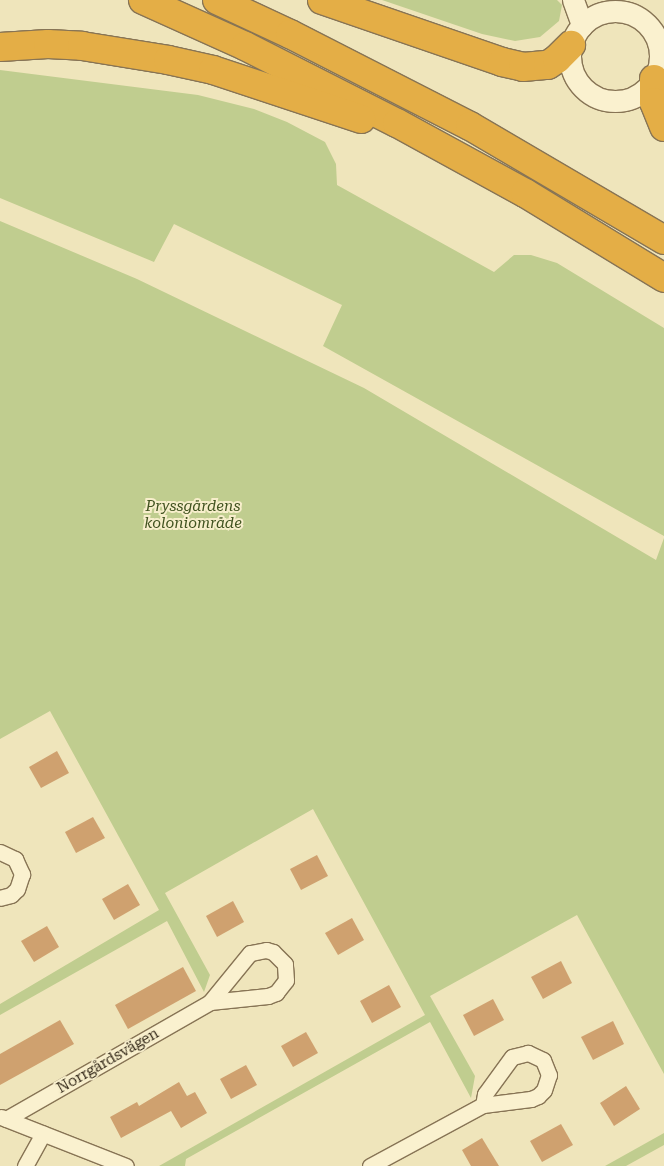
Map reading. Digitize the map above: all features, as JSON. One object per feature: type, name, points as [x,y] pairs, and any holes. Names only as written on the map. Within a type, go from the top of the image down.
[{"type":"highway","points":[[143,0],[337,91],[452,152],[664,278]]},
{"type":"highway","points":[[216,0],[290,34],[470,126],[664,240]]},
{"type":"highway","points":[[322,0],[502,62],[523,67],[548,65],[558,59],[576,35]]},
{"type":"highway","points":[[0,47],[48,44],[82,46],[168,60],[213,70],[452,152]]},
{"type":"highway","points":[[654,79],[654,102],[664,127]]},
{"type":"street","points":[[573,0],[576,35],[570,58],[572,70],[578,82],[598,98],[610,101],[623,100],[636,96],[646,89],[654,79],[659,67],[661,54],[652,30],[644,20],[600,0]]},
{"type":"street","points":[[576,35],[599,13],[620,10]]},
{"type":"street","points":[[0,852],[15,859],[22,874],[17,889],[11,895],[0,898]]},
{"type":"street","name":"Norrgårdsvägen","points":[[3,1118],[210,1002],[250,953],[266,950],[273,952],[285,964],[286,980],[276,993],[268,996],[210,1002]]},
{"type":"street","points":[[370,1166],[483,1105],[531,1099],[538,1096],[544,1090],[549,1075],[542,1060],[528,1053],[512,1057],[485,1094],[483,1105]]},
{"type":"street","name":"Norrgårdsvägen","points":[[3,1118],[126,1166]]},
{"type":"street","points":[[25,1166],[43,1134]]},
{"type":"green space","points":[[382,0],[557,0],[562,5],[559,21],[540,37],[515,41],[482,34]]},
{"type":"green space","points":[[0,70],[198,95],[254,109],[287,122],[325,142],[336,164],[337,185],[494,272],[514,255],[531,255],[557,263],[664,328],[664,536],[323,346],[342,305],[174,224],[154,262],[0,198]]},
{"type":"green space","name":"Pryssgårdens koloniområde","points":[[0,221],[137,279],[364,388],[656,560],[664,538],[664,1074],[577,915],[430,996],[475,1076],[471,1098],[430,1022],[186,1159],[185,1166],[159,1166],[425,1015],[313,809],[165,893],[210,975],[204,992],[167,921],[0,1015],[0,1004],[159,910],[50,711],[0,739]]},
{"type":"green space","points":[[664,1133],[664,1145],[626,1166],[605,1166]]},
{"type":"building","points":[[57,751],[69,773],[41,788],[29,767]]},
{"type":"building","points":[[93,817],[105,838],[76,853],[65,832]]},
{"type":"building","points":[[317,855],[328,876],[301,890],[290,869]]},
{"type":"building","points":[[128,884],[140,905],[114,920],[102,899]]},
{"type":"building","points":[[233,901],[244,922],[217,937],[206,916]]},
{"type":"building","points":[[352,918],[364,940],[338,955],[325,933]]},
{"type":"building","points":[[47,926],[59,947],[34,962],[21,941]]},
{"type":"building","points":[[561,961],[572,983],[543,999],[531,977]]},
{"type":"building","points":[[183,967],[196,991],[128,1029],[115,1005]]},
{"type":"building","points":[[389,985],[401,1007],[372,1023],[360,1001]]},
{"type":"building","points":[[493,999],[504,1020],[474,1036],[463,1015]]},
{"type":"building","points":[[60,1020],[74,1044],[0,1085],[0,1054]]},
{"type":"building","points":[[613,1021],[624,1044],[593,1060],[581,1037]]},
{"type":"building","points":[[306,1032],[318,1053],[293,1067],[281,1046]]},
{"type":"building","points":[[246,1065],[257,1085],[231,1099],[220,1079]]},
{"type":"building","points":[[179,1082],[187,1096],[195,1092],[207,1113],[181,1128],[171,1111],[121,1138],[110,1117],[137,1102],[139,1106]]},
{"type":"building","points":[[626,1086],[640,1109],[614,1126],[600,1103]]},
{"type":"building","points":[[561,1124],[573,1145],[542,1162],[530,1141]]},
{"type":"building","points":[[482,1138],[499,1166],[471,1166],[462,1150]]}]
